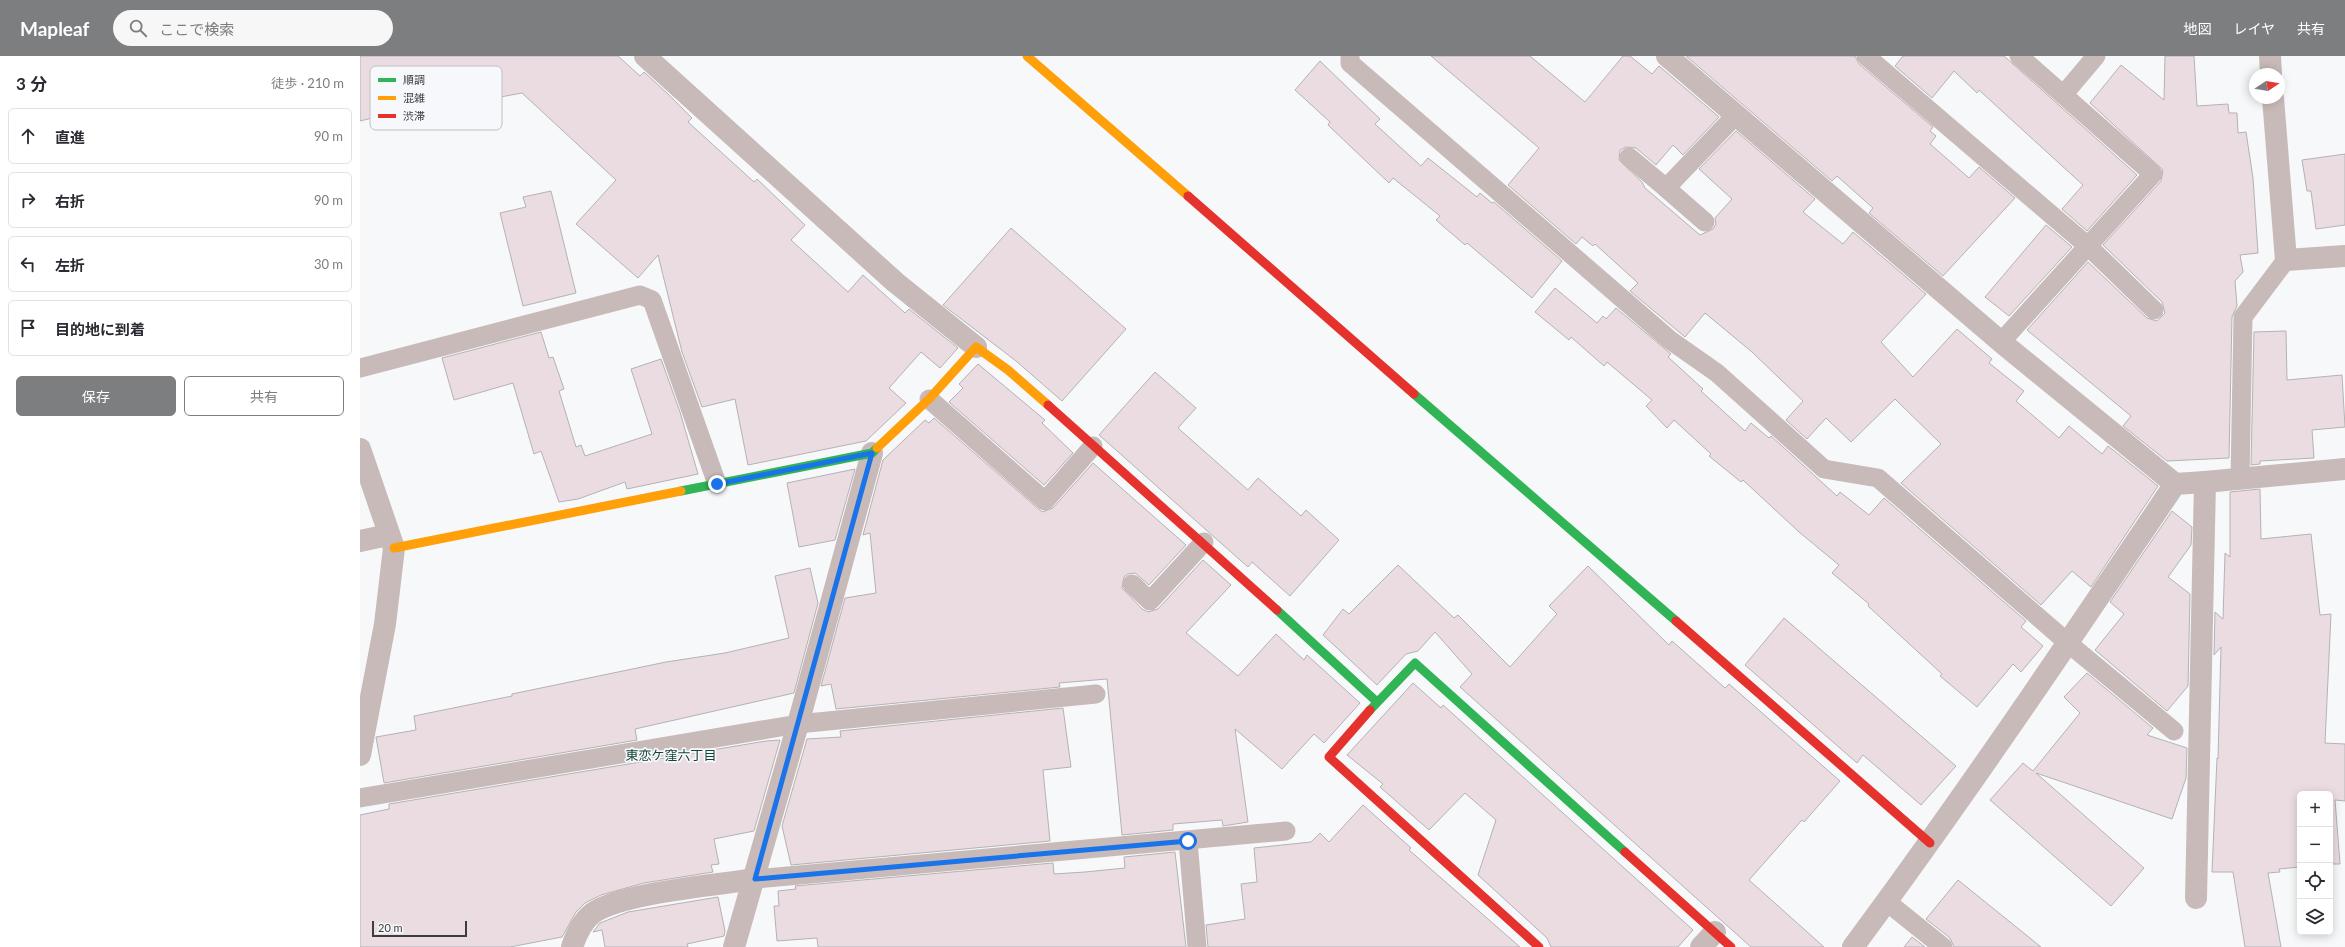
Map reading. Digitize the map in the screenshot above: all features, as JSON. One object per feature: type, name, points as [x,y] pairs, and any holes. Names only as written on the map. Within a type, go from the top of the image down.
[{"type":"street","points":[[645,56],[895,282],[976,347],[1008,368],[1093,446],[1204,542],[1377,702]]},
{"type":"street","points":[[1027,56],[1930,843]]},
{"type":"street","points":[[1667,56],[2001,342],[2175,484],[2345,469]]},
{"type":"street","points":[[2270,56],[2271,68]]},
{"type":"street","points":[[2273,104],[2286,260],[2345,256]]},
{"type":"street","points":[[360,541],[391,542],[717,484],[872,453],[930,400],[976,347]]},
{"type":"street","points":[[360,449],[374,485],[391,542],[385,624],[368,676],[360,755]]},
{"type":"street","points":[[734,947],[755,879],[872,453]]},
{"type":"street","points":[[2196,898],[2205,482]]},
{"type":"street","points":[[1853,947],[1930,843],[2068,643],[2175,484]]},
{"type":"street","points":[[1539,947],[1329,757],[1377,702],[1415,663],[1708,940],[1732,947]]},
{"type":"street","points":[[572,947],[578,931],[592,913],[615,903],[650,895],[755,879]]},
{"type":"lane","points":[[1350,56],[1350,63],[1670,340],[1717,373],[1824,469],[1878,478],[2068,643],[2174,731]]},
{"type":"lane","points":[[1866,56],[2089,247],[2154,310]]},
{"type":"lane","points":[[2001,342],[2089,247],[2153,174],[2064,94],[2019,56]]},
{"type":"lane","points":[[2064,94],[2096,56]]},
{"type":"lane","points":[[1666,188],[1736,115]]},
{"type":"lane","points":[[1629,157],[1705,222]]},
{"type":"lane","points":[[2240,479],[2243,318],[2286,260]]},
{"type":"lane","points":[[360,368],[640,295],[652,300],[717,484]]},
{"type":"lane","points":[[930,400],[1045,501],[1093,446]]},
{"type":"lane","points":[[1132,584],[1150,601],[1204,542]]},
{"type":"lane","points":[[360,798],[798,724],[1096,694]]},
{"type":"lane","points":[[755,879],[1286,831]]},
{"type":"lane","points":[[1188,841],[1196,947]]},
{"type":"lane","points":[[1887,902],[1943,947]]},
{"type":"building","points":[[360,56],[618,56],[640,76],[644,72],[692,118],[688,122],[754,182],[757,179],[805,225],[791,240],[848,292],[863,275],[905,313],[909,309],[958,348],[940,368],[921,352],[889,388],[906,403],[866,441],[748,465],[735,399],[702,407],[682,352],[658,255],[638,278],[576,224],[616,180],[522,93],[502,97],[502,66],[370,66],[370,119],[360,121]]},
{"type":"building","points":[[1431,56],[1530,56],[1585,102],[1623,56],[1630,56],[1652,74],[1659,66],[1719,117],[1683,155],[1673,145],[1656,165],[1636,148],[1626,147],[1620,150],[1619,160],[1642,182],[1645,188],[1700,235],[1713,229],[1716,224],[1715,218],[1732,199],[1699,169],[1736,131],[1815,199],[1803,212],[1843,244],[1853,232],[1926,294],[1881,342],[1913,377],[1957,329],[1992,359],[1989,363],[2024,391],[2016,401],[2059,438],[2069,426],[2102,454],[2108,446],[2158,486],[2091,587],[2072,571],[2041,605],[1901,483],[1941,444],[1895,399],[1851,442],[1826,418],[1807,439],[1786,420],[1803,401],[1752,352],[1705,313],[1685,337],[1630,291],[1638,283],[1595,244],[1593,246],[1582,237],[1576,244],[1508,185],[1539,148]]},
{"type":"building","points":[[1686,56],[1855,56],[1859,64],[1933,127],[1930,131],[1936,136],[1930,144],[1969,178],[1979,167],[2015,198],[1943,276],[1869,213],[1873,208],[1837,176],[1832,181]]},
{"type":"building","points":[[1903,56],[2004,56],[2137,175],[2087,231],[2062,209],[2083,185],[1979,90],[1977,93],[1954,71],[1932,98],[1895,66]]},
{"type":"building","points":[[2165,56],[2194,56],[2197,106],[2228,104],[2229,113],[2237,113],[2238,133],[2246,132],[2253,178],[2258,253],[2240,255],[2243,272],[2235,281],[2237,306],[2232,317],[2229,458],[2167,461],[2123,426],[2131,416],[2027,330],[2088,262],[2147,318],[2157,321],[2165,313],[2162,302],[2103,245],[2161,181],[2163,170],[2090,103],[2121,65],[2164,100]]},
{"type":"building","points":[[1320,61],[1380,119],[1375,124],[1421,166],[1428,158],[1477,197],[1480,193],[1492,203],[1494,202],[1562,261],[1532,298],[1467,243],[1465,245],[1436,220],[1440,216],[1393,178],[1389,183],[1328,125],[1330,122],[1295,90]]},
{"type":"building","points":[[2345,154],[2345,225],[2316,229],[2311,191],[2307,191],[2302,160]]},
{"type":"building","points":[[551,191],[576,293],[523,306],[500,213],[526,207],[523,197]]},
{"type":"building","points":[[2046,225],[2072,247],[2009,316],[1985,297]]},
{"type":"building","points":[[1011,228],[1126,329],[1062,401],[1016,361],[943,305]]},
{"type":"building","points":[[1555,288],[1597,323],[1603,316],[1606,319],[1616,308],[1671,354],[1668,357],[1703,389],[1701,391],[1745,431],[1751,423],[1769,438],[1771,436],[1837,496],[1840,492],[1869,515],[1884,498],[2026,621],[2021,627],[2043,646],[2021,672],[2013,664],[1977,707],[1940,676],[1942,674],[1868,606],[1869,604],[1832,573],[1839,565],[1799,532],[1743,480],[1741,482],[1709,456],[1711,454],[1674,420],[1667,428],[1646,406],[1652,400],[1607,362],[1604,366],[1571,337],[1569,340],[1535,312]]},
{"type":"building","points":[[2286,331],[2287,380],[2342,375],[2345,427],[2312,430],[2314,458],[2260,461],[2260,464],[2251,465],[2254,332]]},
{"type":"building","points":[[541,332],[549,358],[553,357],[564,389],[559,391],[576,447],[581,445],[585,456],[652,434],[631,369],[661,359],[680,412],[698,474],[627,489],[625,482],[578,499],[559,502],[541,451],[534,454],[513,383],[454,400],[442,358]]},
{"type":"building","points":[[978,364],[1045,420],[1042,423],[1073,453],[1044,485],[949,402],[963,388],[959,384]]},
{"type":"building","points":[[1155,372],[1196,408],[1178,428],[1248,490],[1258,478],[1301,516],[1306,510],[1339,540],[1290,596],[1252,562],[1248,567],[1099,435]]},
{"type":"building","points":[[934,418],[1042,512],[1053,508],[1093,463],[1186,545],[1149,585],[1135,573],[1128,574],[1124,577],[1122,588],[1142,609],[1148,612],[1158,609],[1203,560],[1231,585],[1186,633],[1238,676],[1276,634],[1304,660],[1307,655],[1360,703],[1324,743],[1314,734],[1282,769],[1235,729],[1248,822],[1223,826],[1222,820],[1173,824],[1173,830],[1122,835],[1107,679],[1059,683],[1060,687],[836,709],[831,684],[821,686],[845,598],[876,593],[870,533],[863,535],[883,460],[925,420],[929,423]]},
{"type":"building","points":[[855,469],[835,540],[799,547],[787,483]]},
{"type":"building","points":[[2260,489],[2261,539],[2311,534],[2320,615],[2331,614],[2325,743],[2345,744],[2345,801],[2335,800],[2340,864],[2333,864],[2333,791],[2297,791],[2297,867],[2279,869],[2280,872],[2268,873],[2281,947],[2245,947],[2233,872],[2212,872],[2217,758],[2218,759],[2221,647],[2214,655],[2215,612],[2223,619],[2225,553],[2230,557],[2230,492]]},
{"type":"building","points":[[2172,511],[2192,527],[2191,545],[2168,577],[2190,594],[2188,686],[2167,711],[2095,650],[2124,614],[2110,602]]},
{"type":"building","points":[[1398,565],[1454,618],[1458,615],[1510,667],[1557,614],[1549,606],[1588,566],[1669,645],[1672,641],[1725,688],[1729,684],[1840,781],[1804,822],[1802,820],[1749,880],[1824,947],[1751,947],[1460,687],[1472,674],[1435,632],[1418,651],[1406,654],[1377,685],[1323,635],[1343,609],[1349,614]]},
{"type":"building","points":[[810,568],[818,603],[794,693],[635,729],[637,740],[384,783],[376,737],[416,730],[414,716],[666,662],[725,653],[789,638],[775,576]]},
{"type":"building","points":[[1784,618],[1956,766],[1921,805],[1863,755],[1857,763],[1745,665]]},
{"type":"building","points":[[2087,673],[2153,728],[2147,735],[2187,748],[2186,778],[2172,819],[2036,773],[2144,868],[2111,906],[1990,800],[2023,763],[2033,771],[2080,713],[2064,697]]},
{"type":"building","points":[[1413,683],[1441,708],[1443,705],[1693,930],[1678,947],[1551,947],[1547,938],[1478,875],[1496,820],[1465,793],[1429,830],[1380,787],[1383,784],[1347,755]]},
{"type":"building","points":[[1063,708],[1071,767],[1043,770],[1050,841],[791,865],[782,826],[807,739],[841,737],[840,731]]},
{"type":"building","points":[[780,740],[754,831],[714,839],[719,864],[711,865],[713,872],[644,883],[601,895],[585,903],[576,912],[562,937],[510,947],[360,947],[360,815],[389,809],[389,804],[766,741]]},
{"type":"building","points":[[1363,805],[1411,848],[1409,850],[1520,947],[1208,947],[1206,925],[1245,919],[1241,884],[1257,882],[1254,848],[1311,842],[1320,833],[1329,842]]},
{"type":"building","points":[[1175,852],[1186,947],[818,947],[817,938],[777,941],[774,906],[779,906],[778,891],[796,889],[795,886],[1053,863],[1054,874],[1085,872],[1125,868],[1124,857]]},
{"type":"building","points":[[1958,880],[2041,947],[1954,947],[1950,938],[1926,919]]},
{"type":"building","points":[[718,897],[725,931],[724,936],[687,944],[688,947],[605,947],[602,930],[593,932],[600,923],[628,912]]},
{"type":"building","points":[[1912,937],[1925,947],[1904,947]]},
{"type":"traffic: fast","points":[[1414,394],[1676,621]]},
{"type":"traffic: fast","points":[[681,491],[872,453],[877,448]]},
{"type":"traffic: fast","points":[[1277,610],[1377,702]]},
{"type":"traffic: fast","points":[[1370,710],[1415,663],[1625,852]]},
{"type":"traffic: slow","points":[[1027,56],[1188,196]]},
{"type":"traffic: slow","points":[[877,448],[929,399],[976,347],[1008,370],[1048,405]]},
{"type":"traffic: slow","points":[[394,548],[681,491]]},
{"type":"traffic: jam","points":[[1188,196],[1414,394]]},
{"type":"traffic: jam","points":[[1048,405],[1277,610]]},
{"type":"traffic: jam","points":[[1676,621],[1930,843]]},
{"type":"traffic: jam","points":[[1370,710],[1329,757],[1539,947]]},
{"type":"traffic: jam","points":[[1625,852],[1731,947]]},
{"type":"district","name":"東恋ケ窪六丁目","points":[[671,755]]},
{"type":"route","points":[[717,484],[872,453],[755,879],[1188,841]]}]
